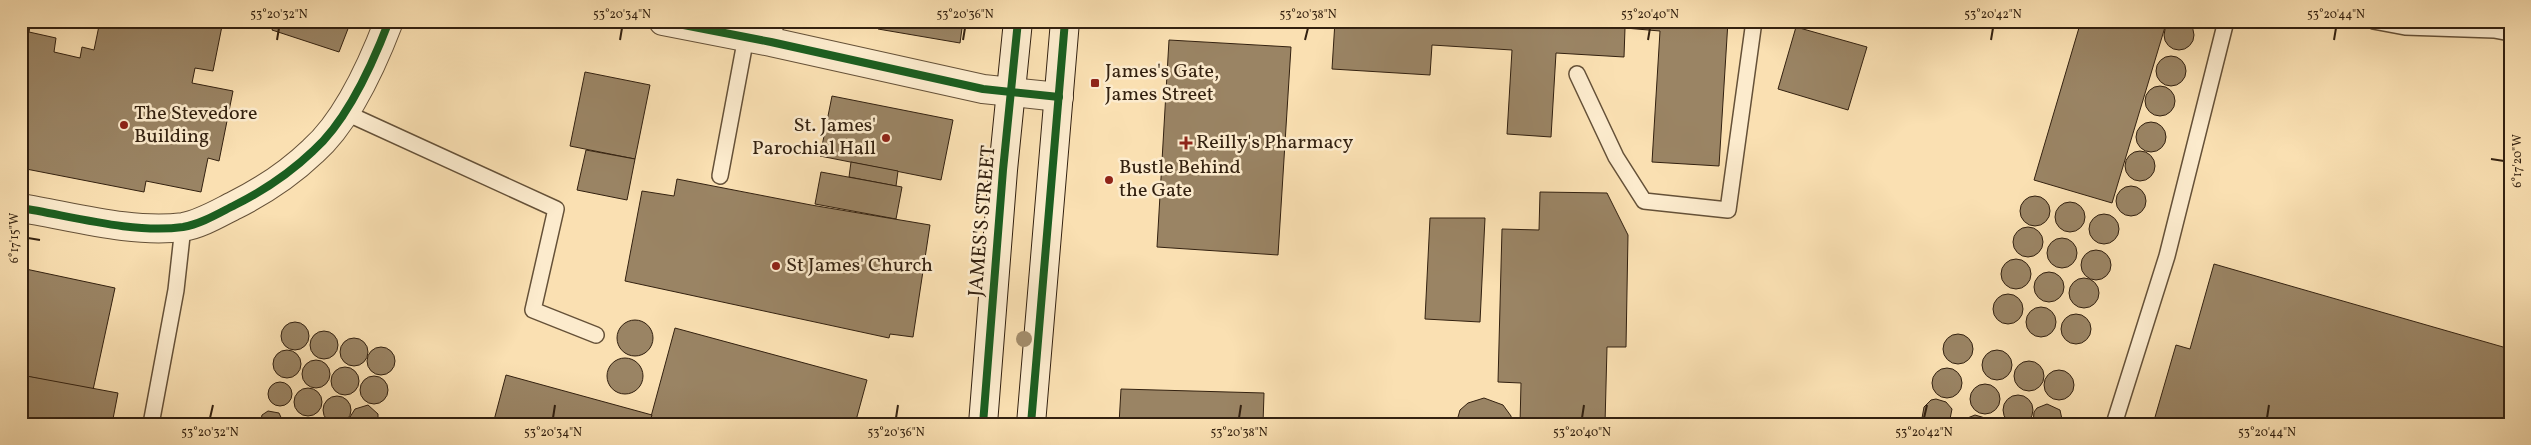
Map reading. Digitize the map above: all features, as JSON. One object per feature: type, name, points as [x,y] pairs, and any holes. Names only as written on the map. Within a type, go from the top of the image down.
[{"type":"street","points":[[21,208],[136,227],[183,227],[215,216],[263,190],[314,151],[344,112],[377,52],[389,21]]},
{"type":"street","points":[[663,21],[765,34],[1010,93],[1059,97]]},
{"type":"street","name":"JAMES'S STREET","points":[[983,424],[1010,93],[1018,21]]},
{"type":"street","points":[[1031,424],[1065,21]]},
{"type":"lane","points":[[1577,74],[1616,157],[1644,200],[1728,210],[1754,21]]},
{"type":"lane","points":[[2114,424],[2167,256],[2226,21]]},
{"type":"lane","points":[[2373,21],[2405,28],[2494,30],[2510,33]]},
{"type":"lane","points":[[2494,30],[2510,23]]},
{"type":"lane","points":[[720,176],[765,34]]},
{"type":"lane","points":[[344,112],[556,209],[533,310],[596,334]]},
{"type":"lane","points":[[151,424],[176,290],[183,227]]},
{"type":"building","points":[[2179,20],[2190,24],[2194,35],[2190,46],[2179,50],[2168,46],[2164,35],[2168,24]]},
{"type":"building","name":"The Stevedore Building","points":[[21,21],[31,21],[29,32],[56,38],[54,52],[80,58],[82,47],[94,50],[100,21],[223,21],[213,71],[195,68],[192,83],[233,91],[219,161],[208,158],[201,192],[146,181],[144,192],[21,168]]},
{"type":"building","points":[[275,21],[351,21],[339,52],[272,30]]},
{"type":"building","points":[[879,21],[963,21],[960,43],[878,29]]},
{"type":"building","points":[[1335,21],[1728,21],[1719,166],[1652,162],[1660,31],[1625,28],[1624,57],[1556,53],[1551,137],[1507,134],[1512,50],[1432,45],[1430,75],[1332,69]]},
{"type":"building","points":[[2081,21],[2140,21],[2165,27],[2112,203],[2034,180]]},
{"type":"building","points":[[1796,27],[1867,47],[1848,110],[1778,89]]},
{"type":"building","points":[[1169,40],[1291,47],[1278,255],[1157,247]]},
{"type":"building","points":[[2171,56],[2182,60],[2186,71],[2182,82],[2171,86],[2160,82],[2156,71],[2160,60]]},
{"type":"building","points":[[585,72],[650,85],[635,159],[570,146]]},
{"type":"building","points":[[2160,86],[2171,90],[2175,101],[2171,112],[2160,116],[2149,112],[2145,101],[2149,90]]},
{"type":"building","name":"St. James' Parochial Hall","points":[[832,96],[953,120],[941,180],[820,156]]},
{"type":"building","points":[[2151,122],[2162,126],[2166,137],[2162,148],[2151,152],[2140,148],[2136,137],[2140,126]]},
{"type":"building","points":[[586,150],[635,159],[627,200],[577,190]]},
{"type":"building","points":[[2140,151],[2151,155],[2155,166],[2151,177],[2140,181],[2129,177],[2125,166],[2129,155]]},
{"type":"building","points":[[851,162],[898,171],[896,186],[849,177]]},
{"type":"building","points":[[821,172],[902,187],[896,219],[815,204]]},
{"type":"building","name":"St James' Church","points":[[677,179],[811,205],[930,225],[913,337],[890,334],[889,338],[625,281],[642,191],[674,196]]},
{"type":"building","points":[[2131,186],[2142,190],[2146,201],[2142,212],[2131,216],[2120,212],[2116,201],[2120,190]]},
{"type":"building","points":[[1540,192],[1607,193],[1628,235],[1626,347],[1607,347],[1605,424],[1520,424],[1521,383],[1498,382],[1502,229],[1539,230]]},
{"type":"building","points":[[2035,196],[2046,200],[2050,211],[2046,222],[2035,226],[2024,222],[2020,211],[2024,200]]},
{"type":"building","points":[[2070,202],[2081,206],[2085,217],[2081,228],[2070,232],[2059,228],[2055,217],[2059,206]]},
{"type":"building","points":[[2104,214],[2115,218],[2119,229],[2115,240],[2104,244],[2093,240],[2089,229],[2093,218]]},
{"type":"building","points":[[1430,218],[1485,218],[1480,322],[1425,319]]},
{"type":"building","points":[[2028,227],[2039,231],[2043,242],[2039,253],[2028,257],[2017,253],[2013,242],[2017,231]]},
{"type":"building","points":[[2062,238],[2073,242],[2077,253],[2073,264],[2062,268],[2051,264],[2047,253],[2051,242]]},
{"type":"building","points":[[2096,250],[2107,254],[2111,265],[2107,276],[2096,280],[2085,276],[2081,265],[2085,254]]},
{"type":"building","points":[[2016,259],[2027,263],[2031,274],[2027,285],[2016,289],[2005,285],[2001,274],[2005,263]]},
{"type":"building","points":[[2214,264],[2510,349],[2510,424],[2153,424],[2176,345],[2190,349]]},
{"type":"building","points":[[21,268],[115,288],[93,390],[21,375]]},
{"type":"building","points":[[2049,272],[2060,276],[2064,287],[2060,298],[2049,302],[2038,298],[2034,287],[2038,276]]},
{"type":"building","points":[[2084,278],[2095,282],[2099,293],[2095,304],[2084,308],[2073,304],[2069,293],[2073,282]]},
{"type":"building","points":[[2008,294],[2019,298],[2023,309],[2019,320],[2008,324],[1997,320],[1993,309],[1997,298]]},
{"type":"building","points":[[2041,307],[2052,311],[2056,322],[2052,333],[2041,337],[2030,333],[2026,322],[2030,311]]},
{"type":"building","points":[[2076,314],[2087,318],[2091,329],[2087,340],[2076,344],[2065,340],[2061,329],[2065,318]]},
{"type":"building","points":[[635,320],[642,321],[648,325],[652,331],[652,345],[648,351],[642,355],[635,356],[628,355],[622,351],[618,345],[617,338],[618,331],[622,325],[628,321]]},
{"type":"building","points":[[295,322],[305,326],[309,336],[305,346],[295,350],[285,346],[281,336],[285,326]]},
{"type":"building","points":[[675,328],[867,380],[855,424],[649,424]]},
{"type":"building","points":[[324,331],[334,335],[338,345],[334,355],[324,359],[314,355],[310,345],[314,335]]},
{"type":"building","points":[[1958,334],[1969,338],[1973,349],[1969,360],[1958,364],[1947,360],[1943,349],[1947,338]]},
{"type":"building","points":[[354,338],[364,342],[368,352],[364,362],[354,366],[344,362],[340,352],[344,342]]},
{"type":"building","points":[[381,347],[391,351],[395,361],[391,371],[381,375],[371,371],[367,361],[371,351]]},
{"type":"building","points":[[287,350],[297,354],[301,364],[297,374],[287,378],[277,374],[273,364],[277,354]]},
{"type":"building","points":[[1997,350],[2008,354],[2012,365],[2008,376],[1997,380],[1986,376],[1982,365],[1986,354]]},
{"type":"building","points":[[625,358],[632,359],[638,363],[642,369],[642,383],[638,389],[632,393],[625,394],[618,393],[612,389],[608,383],[607,376],[608,369],[612,363],[618,359]]},
{"type":"building","points":[[316,360],[326,364],[330,374],[326,384],[316,388],[306,384],[302,374],[306,364]]},
{"type":"building","points":[[2029,361],[2040,365],[2044,376],[2040,387],[2029,391],[2018,387],[2014,376],[2018,365]]},
{"type":"building","points":[[345,367],[355,371],[359,381],[355,391],[345,395],[335,391],[331,381],[335,371]]},
{"type":"building","points":[[1947,368],[1958,372],[1962,383],[1958,394],[1947,398],[1936,394],[1932,383],[1936,372]]},
{"type":"building","points":[[2059,370],[2070,374],[2074,385],[2070,396],[2059,400],[2048,396],[2044,385],[2048,374]]},
{"type":"building","points":[[21,375],[118,393],[112,424],[21,424]]},
{"type":"building","points":[[506,375],[652,415],[649,424],[493,424]]},
{"type":"building","points":[[374,376],[384,380],[388,390],[384,400],[374,404],[364,400],[360,390],[364,380]]},
{"type":"building","points":[[280,382],[285,383],[291,389],[291,399],[285,405],[280,406],[275,405],[269,399],[268,394],[269,389],[275,383]]},
{"type":"building","points":[[1985,384],[1996,388],[2000,399],[1996,410],[1985,414],[1974,410],[1970,399],[1974,388]]},
{"type":"building","points":[[308,388],[318,392],[322,402],[318,412],[308,416],[298,412],[294,402],[298,392]]},
{"type":"building","points":[[1121,389],[1264,393],[1263,424],[1119,424]]},
{"type":"building","points":[[2018,395],[2029,399],[2033,410],[2029,421],[2018,425],[2007,421],[2003,410],[2007,399]]},
{"type":"building","points":[[337,396],[347,400],[351,410],[347,420],[337,424],[327,420],[323,410],[327,400]]},
{"type":"building","points":[[1484,398],[1503,405],[1511,416],[1512,424],[1456,424],[1460,410],[1468,403]]},
{"type":"building","points":[[1936,399],[1946,402],[1952,409],[1949,424],[1925,423],[1922,418],[1924,407],[1931,400]]},
{"type":"building","points":[[2047,404],[2060,410],[2063,424],[2033,424],[2034,412],[2037,408]]},
{"type":"building","points":[[368,405],[378,414],[378,424],[351,424],[350,417],[355,409]]},
{"type":"building","points":[[268,411],[279,413],[284,424],[260,424],[262,415]]},
{"type":"building","points":[[1975,415],[1985,418],[1990,424],[1962,424],[1965,419]]},
{"type":"cycle path","points":[[21,208],[102,223],[164,229],[183,227],[216,215],[276,181],[295,167],[325,139],[348,108],[358,90],[389,21]]},
{"type":"cycle path","points":[[663,21],[771,42],[983,89],[1059,97]]},
{"type":"cycle path","points":[[983,424],[1003,170],[1018,21]]},
{"type":"cycle path","points":[[1031,424],[1065,21]]},
{"type":"place","name":"James's Gate, James Street","points":[[1095,83]]},
{"type":"place","name":"The Stevedore Building","points":[[124,125]]},
{"type":"place","name":"St. James' Parochial Hall","points":[[886,138]]},
{"type":"place","name":"Reilly's Pharmacy","points":[[1186,143]]},
{"type":"place","name":"Bustle Behind the Gate","points":[[1109,180]]},
{"type":"place","name":"St James' Church","points":[[776,266]]}]
